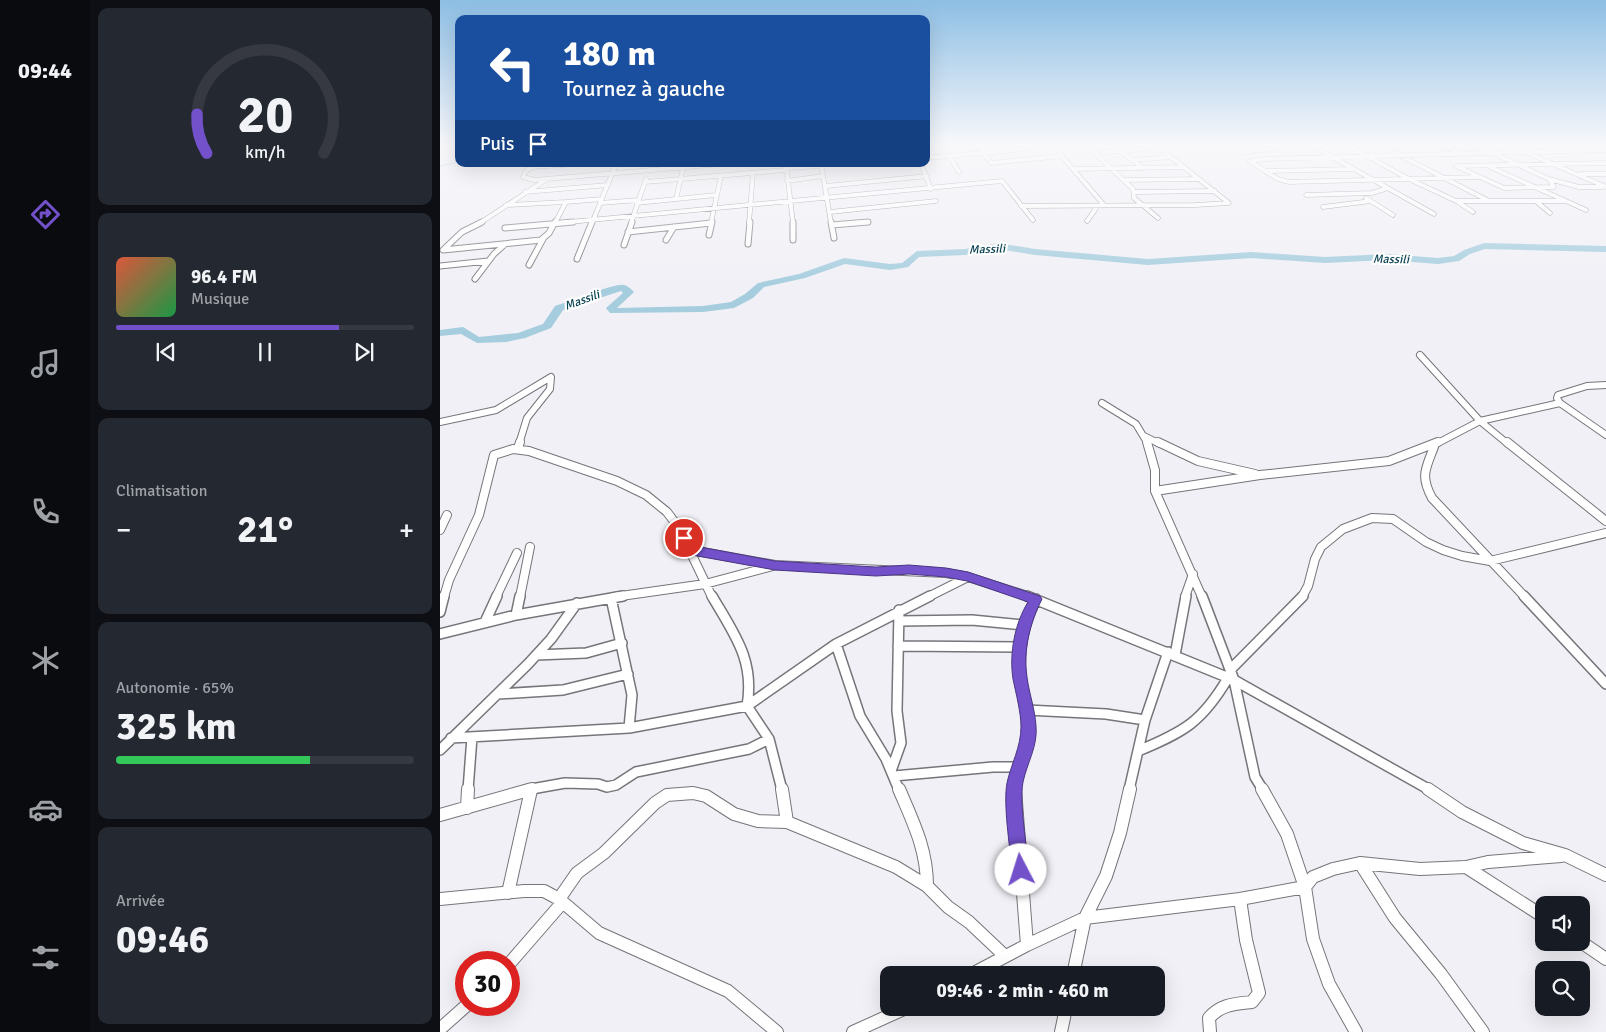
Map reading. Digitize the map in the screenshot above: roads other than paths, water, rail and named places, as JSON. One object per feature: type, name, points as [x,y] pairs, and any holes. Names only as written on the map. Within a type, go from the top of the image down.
[{"type":"street","points":[[442,250],[462,232],[524,192]]},
{"type":"street","points":[[577,258],[591,221],[605,192]]},
{"type":"street","points":[[624,244],[641,192]]},
{"type":"street","points":[[676,199],[677,192]]},
{"type":"street","points":[[748,244],[752,192]]},
{"type":"street","points":[[790,192],[792,202],[793,240]]},
{"type":"street","points":[[827,192],[834,238]]},
{"type":"street","points":[[504,228],[895,192]]},
{"type":"street","points":[[1011,192],[1033,220]]},
{"type":"street","points":[[1093,192],[1104,205]]},
{"type":"street","points":[[1135,192],[1134,198],[1158,218]]},
{"type":"street","points":[[1021,206],[1229,203],[1216,192]]},
{"type":"street","points":[[1306,195],[1373,192]]},
{"type":"street","points":[[1394,192],[1434,214]]},
{"type":"street","points":[[1436,192],[1458,202],[1473,212]]},
{"type":"street","points":[[1472,192],[1490,202]]},
{"type":"street","points":[[1548,192],[1586,210]]},
{"type":"street","points":[[1358,194],[1393,215]]},
{"type":"street","points":[[506,205],[601,201],[638,202],[716,195],[709,235]]},
{"type":"street","points":[[830,212],[936,201]]},
{"type":"street","points":[[1323,207],[1371,201]]},
{"type":"street","points":[[1458,202],[1566,201]]},
{"type":"street","points":[[529,265],[566,202]]},
{"type":"street","points":[[1537,202],[1550,213]]},
{"type":"street","points":[[1088,221],[1095,210],[1095,206]]},
{"type":"street","points":[[832,225],[868,222]]},
{"type":"street","points":[[628,232],[711,223]]},
{"type":"street","points":[[666,240],[674,227]]},
{"type":"street","points":[[442,250],[504,245],[543,239]]},
{"type":"street","points":[[475,279],[488,261],[504,245]]},
{"type":"street","points":[[440,266],[488,261]]},
{"type":"street","points":[[1420,355],[1480,421],[1606,521]]},
{"type":"street","points":[[440,422],[496,410],[551,377],[548,384],[550,389],[527,418],[518,448]]},
{"type":"street","points":[[1606,385],[1587,386],[1558,395],[1557,398],[1560,403],[1606,435]]},
{"type":"street","points":[[1102,403],[1136,424],[1144,436],[1153,457],[1154,491],[1193,574],[1231,676],[1255,777],[1287,834],[1304,887],[1313,939],[1329,984],[1356,1032]]},
{"type":"street","points":[[1154,491],[1260,475],[1389,461],[1435,444],[1480,421],[1560,403]]},
{"type":"street","points":[[1144,436],[1198,461],[1260,475]]},
{"type":"street","points":[[1435,444],[1432,454],[1424,467],[1427,489],[1432,498],[1606,684]]},
{"type":"street","points":[[440,612],[448,580],[479,515],[494,455],[518,448],[617,481],[655,500],[667,512],[692,550],[705,584],[737,637],[748,665],[750,689],[747,706],[769,739],[780,780],[787,822]]},
{"type":"street","points":[[440,530],[447,515]]},
{"type":"street","points":[[1138,751],[1170,738],[1194,725],[1217,699],[1231,676],[1309,588],[1315,558],[1322,546],[1333,536],[1358,522],[1375,518],[1389,518],[1435,546],[1476,560],[1490,561],[1606,533]]},
{"type":"street","points":[[516,614],[530,547]]},
{"type":"street","points":[[692,550],[775,565],[876,571],[946,572],[968,577],[1036,599],[1231,676],[1428,789],[1462,812],[1523,842],[1565,856],[1606,875]]},
{"type":"street","points":[[486,622],[517,552]]},
{"type":"street","points":[[440,634],[516,614],[705,584],[775,565]]},
{"type":"street","points":[[1075,966],[1085,918],[1106,876],[1120,833],[1145,720],[1171,653],[1193,574]]},
{"type":"street","points":[[452,738],[629,728],[747,706],[836,644],[968,577]]},
{"type":"street","points":[[610,598],[622,643],[632,695],[629,728]]},
{"type":"street","points":[[1027,945],[1014,795],[1015,782],[1027,746],[1029,727],[1019,675],[1020,647],[1027,615],[1036,599]]},
{"type":"street","points":[[440,750],[551,639],[577,603]]},
{"type":"street","points":[[893,774],[901,743],[897,711],[900,610]]},
{"type":"street","points":[[899,621],[972,620],[1024,624]]},
{"type":"street","points":[[536,655],[586,653],[622,643]]},
{"type":"street","points":[[836,644],[860,716],[877,742],[893,774],[923,847],[927,867],[927,886]]},
{"type":"street","points":[[898,646],[1020,647]]},
{"type":"street","points":[[498,694],[563,690],[628,674]]},
{"type":"street","points":[[1027,710],[1106,714],[1145,720]]},
{"type":"street","points":[[467,808],[472,736]]},
{"type":"street","points":[[440,815],[531,790],[565,783],[616,785],[636,772],[749,749],[769,739]]},
{"type":"street","points":[[893,774],[1020,767]]},
{"type":"street","points":[[508,893],[531,790]]},
{"type":"street","points":[[520,951],[560,901],[577,873],[609,849],[655,803],[668,795],[693,794],[706,796],[734,814],[750,819],[787,822],[896,867],[927,886],[948,907],[969,922],[1006,956]]},
{"type":"street","points":[[987,966],[1085,918],[1240,899],[1304,887],[1313,877],[1333,869],[1360,863],[1420,869],[1565,856]]},
{"type":"street","points":[[1360,863],[1395,918],[1441,974],[1483,1032]]},
{"type":"street","points":[[1466,866],[1535,911]]},
{"type":"street","points":[[440,899],[544,891],[560,901],[599,933],[728,991],[770,1030]]},
{"type":"street","points":[[1210,1032],[1209,1018],[1216,1010],[1227,1004],[1252,1002],[1259,993],[1246,940],[1240,899]]},
{"type":"street","points":[[1590,948],[1606,959]]},
{"type":"street","points":[[440,1028],[455,1015]]},
{"type":"street","points":[[853,1032],[888,1016]]},
{"type":"street","points":[[1061,1032],[1064,1016]]},
{"type":"waterway","name":"Massili","points":[[440,333],[463,330],[477,340],[506,339],[521,336],[547,326],[559,308],[584,301],[613,289],[623,288],[629,292],[613,305],[611,308],[614,311],[703,309],[734,305],[749,296],[761,285],[802,276],[844,261],[890,267],[905,265],[917,254],[965,252],[999,246],[1035,252],[1148,262],[1251,255],[1325,260],[1387,257],[1438,261],[1456,259],[1467,252],[1484,246],[1606,249]]}]
